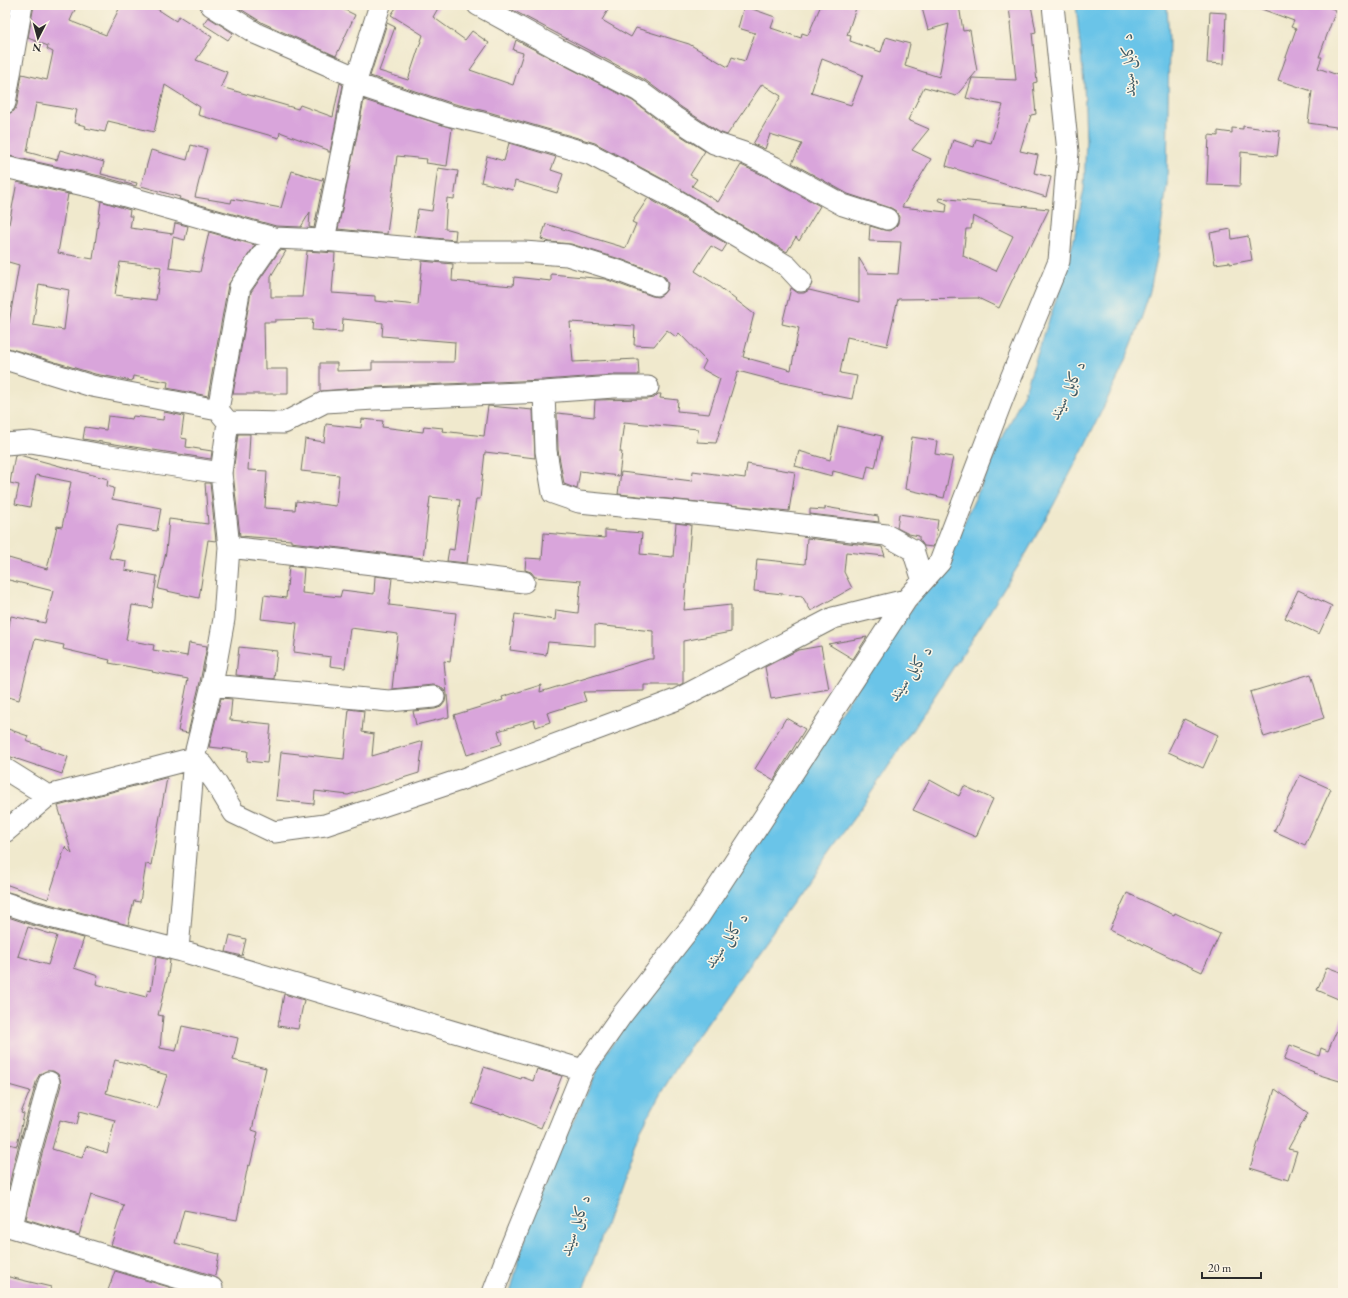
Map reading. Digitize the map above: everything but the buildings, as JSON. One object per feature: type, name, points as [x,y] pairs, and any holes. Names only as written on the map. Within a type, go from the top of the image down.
[{"type":"street","points":[[5,103],[22,5]]},
{"type":"street","points":[[211,5],[257,34],[353,76],[355,84]]},
{"type":"street","points":[[324,240],[355,84],[380,5]]},
{"type":"street","points":[[478,5],[639,91],[674,117],[714,143],[744,153],[843,205],[887,219]]},
{"type":"street","points":[[493,1293],[583,1070],[621,1016],[698,918],[906,600],[940,562],[1004,395],[1059,261],[1068,152],[1053,5]]},
{"type":"street","points":[[355,84],[448,115],[482,123],[590,154],[664,192],[787,266],[801,282]]},
{"type":"street","points":[[5,167],[97,188],[274,238],[324,240],[457,252],[524,252],[567,255],[619,271],[656,285]]},
{"type":"street","points":[[178,950],[194,758],[212,685],[224,619],[229,548],[221,473],[223,416],[240,287],[274,238]]},
{"type":"street","points":[[5,360],[92,386],[223,416],[284,423],[325,402],[544,392],[614,387],[648,387]]},
{"type":"street","points":[[544,392],[546,451],[553,493],[579,502],[735,517],[886,535],[913,550],[923,581]]},
{"type":"street","points":[[5,444],[31,442],[102,455],[221,473]]},
{"type":"street","points":[[229,548],[524,582]]},
{"type":"street","points":[[194,758],[203,765],[234,813],[274,832],[325,825],[460,780],[678,699],[833,618],[906,600]]},
{"type":"street","points":[[212,685],[388,702],[434,697]]},
{"type":"street","points":[[5,832],[48,796],[194,758]]},
{"type":"street","points":[[5,769],[48,796]]},
{"type":"street","points":[[5,903],[35,913],[178,950],[583,1070]]},
{"type":"street","points":[[50,1082],[8,1225],[212,1288]]},
{"type":"water","name":"د کابل سيند","points":[[1076,5],[1167,5],[1169,40],[1167,184],[1157,258],[1149,295],[1121,371],[1054,504],[1027,552],[980,627],[863,805],[689,1048],[662,1091],[637,1137],[582,1293],[510,1293],[520,1255],[538,1199],[558,1153],[606,1053],[950,553],[1026,388],[1063,279],[1074,239],[1084,189],[1086,139],[1084,83]]}]
